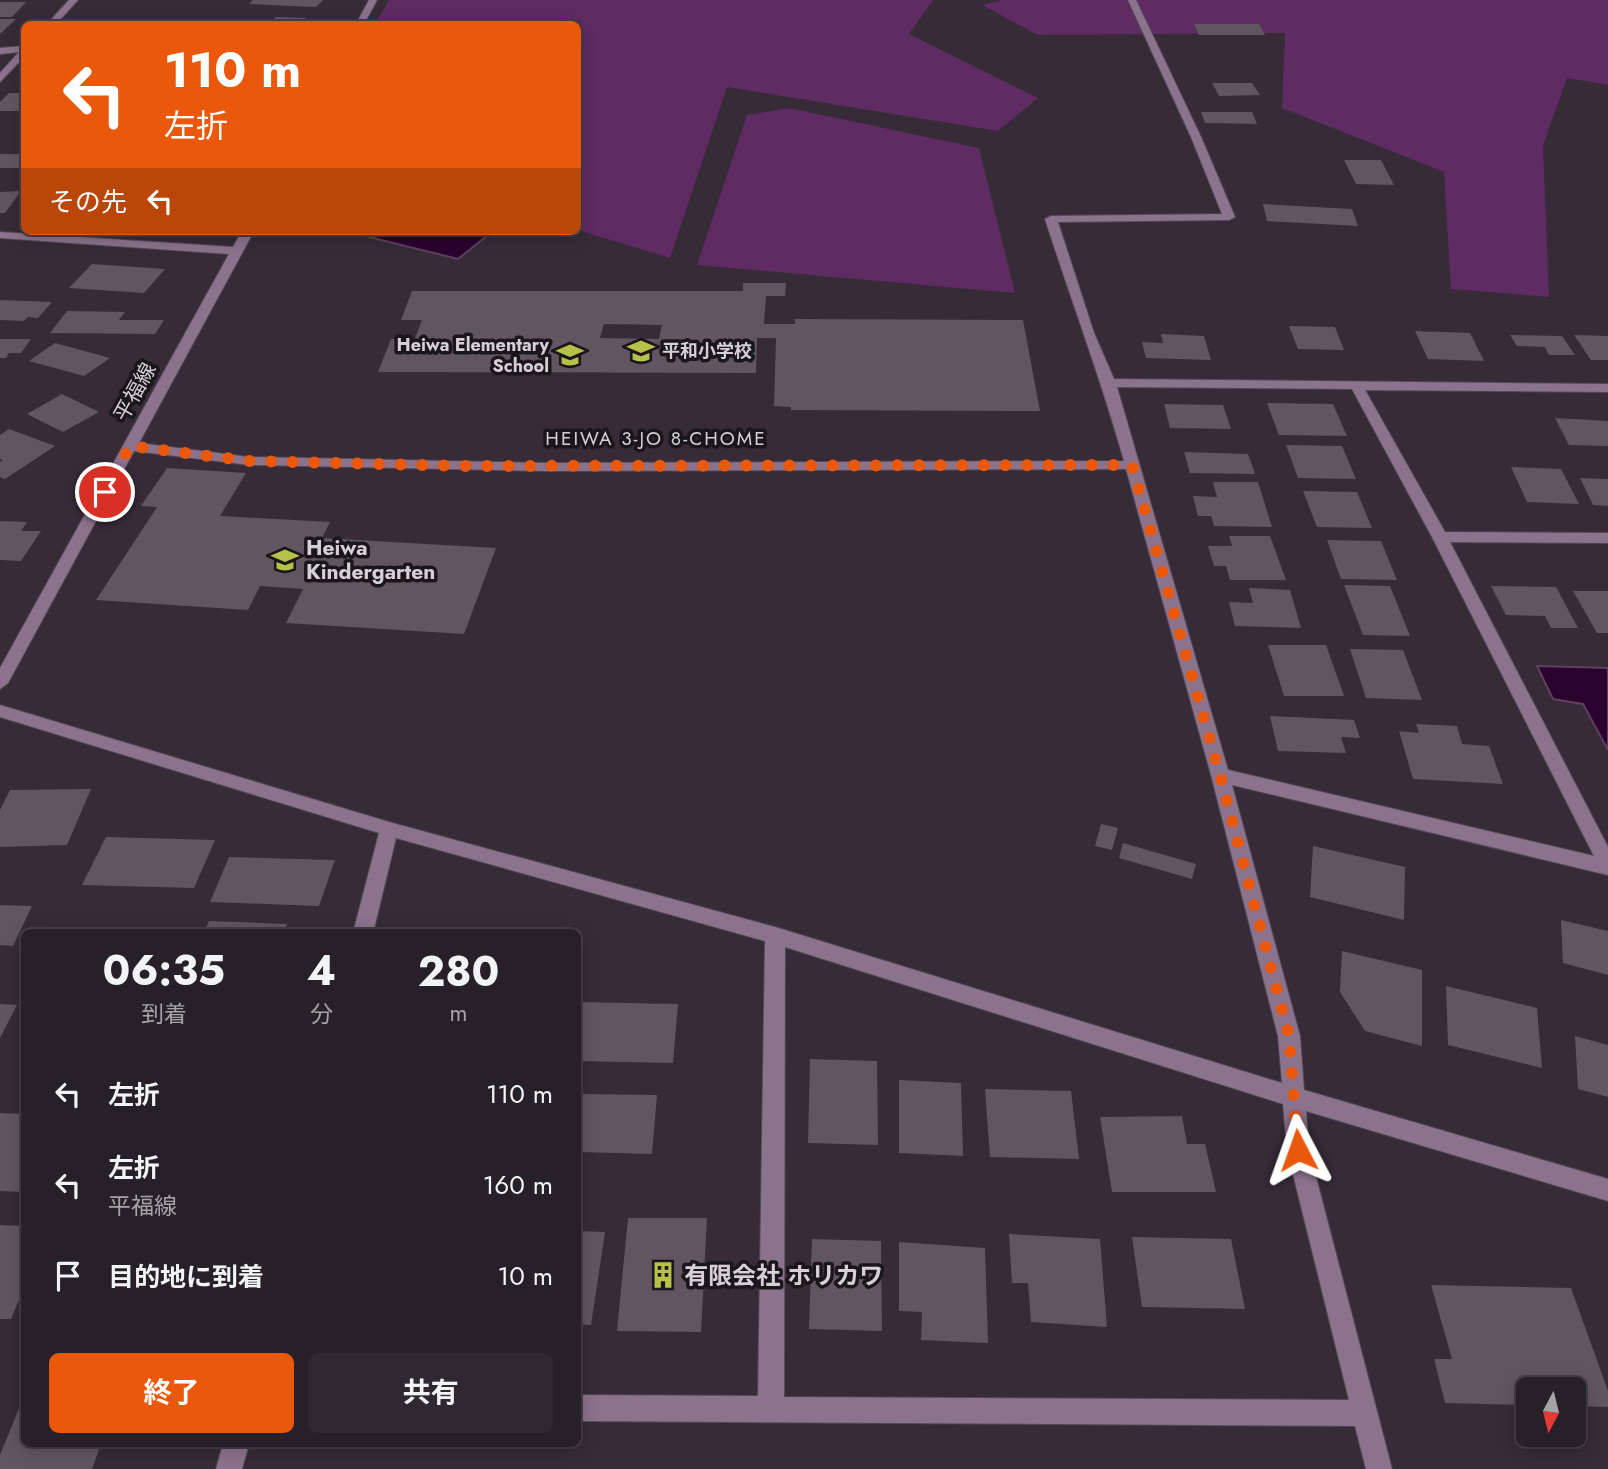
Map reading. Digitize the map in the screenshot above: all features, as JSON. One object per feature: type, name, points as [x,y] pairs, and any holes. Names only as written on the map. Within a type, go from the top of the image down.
[{"type":"street","points":[[54,21],[74,0]]},
{"type":"street","points":[[362,21],[373,0]]},
{"type":"street","points":[[1132,0],[1196,137],[1229,217],[1051,219],[1088,333],[1109,383],[1220,775],[1289,1036],[1298,1150],[1379,1469]]},
{"type":"street","points":[[0,51],[21,51]]},
{"type":"street","points":[[0,79],[21,54]]},
{"type":"street","points":[[0,235],[237,251]]},
{"type":"street","name":"平福線","points":[[0,684],[246,235]]},
{"type":"street","points":[[1109,383],[1608,388]]},
{"type":"street","points":[[1356,386],[1440,537],[1608,866]]},
{"type":"street","points":[[130,446],[249,461],[534,467],[1132,465]]},
{"type":"street","points":[[1440,537],[1608,538]]},
{"type":"street","points":[[0,711],[388,829],[775,935],[1294,1097],[1608,1190]]},
{"type":"street","points":[[1220,775],[1608,866]]},
{"type":"street","points":[[364,929],[388,829]]},
{"type":"street","points":[[771,1409],[775,935]]},
{"type":"street","points":[[581,1408],[1364,1413]]},
{"type":"street","points":[[229,1469],[235,1447]]},
{"type":"shaded area","points":[[389,0],[933,0],[909,34],[1038,98],[998,131],[727,87],[670,258],[581,231],[581,21],[377,21]]},
{"type":"shaded area","points":[[1003,0],[1608,0],[1608,85],[1567,78],[1543,145],[1549,297],[1451,289],[1444,172],[1282,108],[1285,33],[1038,35],[982,5]]},
{"type":"shaded area","points":[[789,108],[979,148],[1015,293],[697,265],[747,115]]},
{"type":"shaded area","points":[[361,235],[488,235],[458,259]]},
{"type":"shaded area","points":[[1537,666],[1608,668],[1608,750],[1583,704],[1553,699]]},
{"type":"building","points":[[253,0],[323,0],[316,7],[249,4]]},
{"type":"building","points":[[0,2],[26,2],[12,17],[0,17]]},
{"type":"building","points":[[276,17],[306,18],[303,21],[271,21]]},
{"type":"building","points":[[0,19],[16,19],[0,34]]},
{"type":"building","points":[[88,19],[124,20],[123,21],[86,21]]},
{"type":"building","points":[[1194,24],[1259,24],[1265,35],[1199,35]]},
{"type":"building","points":[[1212,83],[1252,83],[1260,95],[1219,96]]},
{"type":"building","points":[[9,93],[21,93],[21,111],[0,111],[0,102]]},
{"type":"building","points":[[1201,112],[1252,112],[1257,124],[1205,123]]},
{"type":"building","points":[[0,154],[21,154],[21,168],[0,168]]},
{"type":"building","points":[[1344,160],[1381,160],[1394,185],[1356,184]]},
{"type":"building","points":[[21,191],[5,213],[0,213],[0,192]]},
{"type":"building","points":[[1263,204],[1352,209],[1358,226],[1267,221]]},
{"type":"building","points":[[92,264],[165,269],[144,293],[69,288]]},
{"type":"building","name":"Heiwa Elementary School","points":[[743,283],[786,283],[785,296],[766,296],[764,324],[795,324],[795,319],[1023,320],[1040,411],[791,410],[791,407],[774,406],[776,338],[757,338],[756,373],[378,372],[391,339],[415,339],[422,320],[401,320],[412,291],[743,291]],"holes":[[[604,324],[662,325],[659,339],[600,338]]]},
{"type":"building","points":[[0,300],[52,302],[38,318],[28,317],[24,321],[0,320]]},
{"type":"building","points":[[67,311],[125,312],[119,320],[164,320],[155,334],[50,333]]},
{"type":"building","points":[[1289,326],[1335,327],[1344,350],[1298,349]]},
{"type":"building","points":[[1415,331],[1470,333],[1484,361],[1428,359]]},
{"type":"building","points":[[1161,334],[1204,336],[1211,360],[1146,358],[1142,342],[1163,343]]},
{"type":"building","points":[[1510,335],[1562,336],[1575,355],[1549,355],[1545,347],[1517,346]]},
{"type":"building","points":[[1574,335],[1608,336],[1608,360],[1591,360]]},
{"type":"building","points":[[0,339],[31,339],[21,353],[9,353],[6,358],[0,358]]},
{"type":"building","points":[[55,343],[110,358],[84,376],[29,361]]},
{"type":"building","points":[[62,394],[99,412],[63,432],[27,414]]},
{"type":"building","points":[[1267,403],[1333,404],[1347,436],[1279,435]]},
{"type":"building","points":[[1164,404],[1223,405],[1231,429],[1170,428]]},
{"type":"building","points":[[1555,418],[1608,421],[1608,446],[1569,445]]},
{"type":"building","points":[[9,429],[55,446],[5,479],[0,477],[0,462],[3,460],[0,459],[0,435]]},
{"type":"building","points":[[1286,445],[1342,446],[1356,479],[1298,478]]},
{"type":"building","points":[[1184,452],[1248,454],[1255,474],[1190,473]]},
{"type":"building","points":[[1511,467],[1561,469],[1579,504],[1527,502]]},
{"type":"building","points":[[167,468],[246,473],[220,516],[330,522],[322,538],[496,548],[464,634],[286,623],[303,589],[260,586],[248,610],[96,600],[157,507],[141,506]]},
{"type":"building","points":[[1580,478],[1608,479],[1608,506],[1593,505]]},
{"type":"building","points":[[1213,482],[1258,482],[1272,527],[1214,526],[1211,516],[1198,516],[1193,496],[1217,497]]},
{"type":"building","points":[[1303,491],[1357,492],[1372,528],[1317,527]]},
{"type":"building","points":[[0,521],[27,522],[21,531],[41,531],[21,561],[0,560]]},
{"type":"building","points":[[1229,536],[1270,536],[1286,580],[1230,580],[1226,566],[1214,566],[1208,546],[1232,546]]},
{"type":"building","points":[[1327,540],[1381,541],[1397,580],[1341,579]]},
{"type":"building","points":[[1344,585],[1390,586],[1410,636],[1363,635]]},
{"type":"building","points":[[1491,586],[1556,587],[1578,628],[1551,628],[1545,616],[1506,615]]},
{"type":"building","points":[[1249,588],[1290,590],[1301,628],[1235,626],[1229,602],[1253,603]]},
{"type":"building","points":[[1573,591],[1608,591],[1608,633],[1597,633]]},
{"type":"building","points":[[1268,645],[1326,645],[1344,696],[1284,696]]},
{"type":"building","points":[[1350,649],[1403,650],[1422,700],[1366,698]]},
{"type":"building","points":[[1270,716],[1354,720],[1360,738],[1341,737],[1346,753],[1278,751]]},
{"type":"building","points":[[1416,724],[1457,726],[1462,744],[1489,746],[1503,784],[1413,779],[1399,731],[1419,733]]},
{"type":"building","points":[[91,789],[67,845],[0,847],[0,810],[10,790]]},
{"type":"building","points":[[1101,824],[1118,828],[1112,850],[1095,846]]},
{"type":"building","points":[[106,837],[215,840],[194,888],[82,885]]},
{"type":"building","points":[[1123,843],[1196,864],[1192,879],[1119,858]]},
{"type":"building","points":[[1313,846],[1405,867],[1404,920],[1310,897]]},
{"type":"building","points":[[229,857],[335,860],[319,906],[210,902]]},
{"type":"building","points":[[0,905],[32,906],[13,946],[0,945]]},
{"type":"building","points":[[1561,920],[1608,931],[1608,975],[1563,963]]},
{"type":"building","points":[[209,921],[287,924],[285,929],[206,929]]},
{"type":"building","points":[[1342,951],[1422,970],[1422,1046],[1365,1031],[1340,992]]},
{"type":"building","points":[[1446,986],[1537,1008],[1542,1068],[1448,1045]]},
{"type":"building","points":[[581,1002],[678,1004],[673,1063],[581,1061]]},
{"type":"building","points":[[0,1004],[17,1005],[0,1038]]},
{"type":"building","points":[[1575,1036],[1608,1045],[1608,1097],[1578,1089]]},
{"type":"building","points":[[810,1059],[877,1061],[878,1145],[808,1143]]},
{"type":"building","points":[[899,1080],[961,1083],[963,1156],[899,1153]]},
{"type":"building","points":[[985,1089],[1071,1091],[1079,1159],[990,1157]]},
{"type":"building","points":[[581,1094],[657,1095],[652,1154],[581,1152]]},
{"type":"building","points":[[0,1113],[21,1114],[21,1192],[0,1191]]},
{"type":"building","points":[[1182,1116],[1187,1144],[1205,1144],[1216,1192],[1112,1192],[1100,1117]]},
{"type":"building","name":"有限会社 ホリカワ","points":[[628,1218],[707,1218],[701,1332],[617,1331]]},
{"type":"building","points":[[0,1225],[21,1226],[21,1295],[11,1319],[0,1319]]},
{"type":"building","points":[[581,1231],[605,1232],[591,1325],[581,1324]]},
{"type":"building","points":[[1009,1234],[1100,1239],[1107,1327],[1031,1322],[1028,1283],[1012,1283]]},
{"type":"building","points":[[1132,1237],[1231,1239],[1245,1309],[1142,1307]]},
{"type":"building","points":[[812,1239],[881,1241],[882,1331],[809,1329]]},
{"type":"building","points":[[899,1242],[985,1248],[988,1343],[921,1340],[922,1312],[899,1311]]},
{"type":"building","points":[[1431,1285],[1571,1288],[1608,1391],[1608,1407],[1586,1406],[1586,1377],[1516,1377],[1516,1405],[1445,1403],[1434,1359],[1452,1359]]},
{"type":"building","points":[[21,1403],[21,1447],[100,1447],[92,1469],[0,1469],[0,1455]]},
{"type":"place","name":"平和小学校","points":[[641,351]]},
{"type":"place","name":"Heiwa Elementary School","points":[[570,355]]},
{"type":"place","name":"Heiwa Kindergarten","points":[[285,560]]},
{"type":"place","name":"有限会社 ホリカワ","points":[[663,1275]]},
{"type":"district","name":"HEIWA 3-JO 8-CHOME","points":[[656,438]]},
{"type":"route","points":[[105,492],[130,446],[249,461],[466,466],[1132,465],[1220,775],[1289,1036],[1298,1150]]}]
